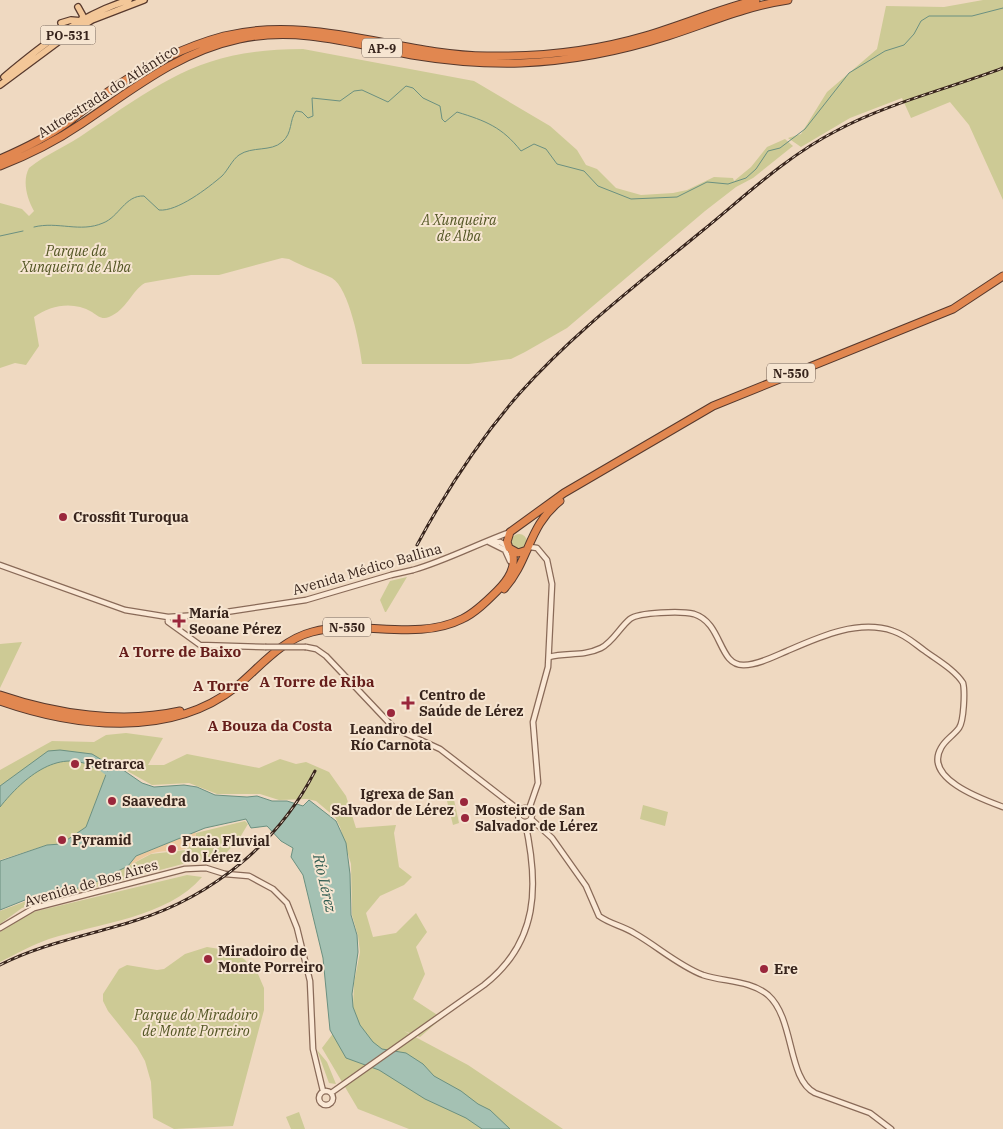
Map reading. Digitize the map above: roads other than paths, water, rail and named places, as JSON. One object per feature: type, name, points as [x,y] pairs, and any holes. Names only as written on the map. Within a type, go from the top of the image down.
[{"type":"highway","name":"Autoestrada do Atlántico","points":[[0,159],[42,140],[116,86],[167,58],[204,43],[232,35],[270,29],[299,29],[338,33],[444,53],[485,56],[533,56],[568,53],[626,42],[756,0]]},
{"type":"highway","name":"Autoestrada do Atlántico","points":[[0,166],[46,145],[171,64],[204,49],[239,39],[273,35],[316,36],[448,60],[530,62],[613,51],[759,6],[788,0]]},
{"type":"highway","name":"N-550","points":[[513,531],[564,493],[713,406],[953,309],[1003,276]]},
{"type":"highway","name":"N-550","points":[[0,701],[55,717],[112,723],[170,718],[209,704],[292,641],[312,632],[349,627],[413,629],[444,625],[462,619],[497,598],[513,579],[528,548],[534,529],[554,506],[585,482]]},
{"type":"highway","points":[[510,574],[514,559],[507,537],[513,531],[525,530],[531,539]]},
{"type":"highway","points":[[510,548],[521,553],[528,548]]},
{"type":"highway","name":"N-550","points":[[462,619],[485,603],[510,574]]},
{"type":"highway","name":"N-550","points":[[0,695],[56,710],[112,716],[169,714],[192,707],[247,677]]},
{"type":"main road","name":"PO-531","points":[[81,21],[104,9],[129,0]]},
{"type":"main road","name":"PO-531","points":[[0,83],[79,28],[144,0]]},
{"type":"main road","points":[[0,83],[81,21],[114,7],[124,7]]},
{"type":"main road","points":[[81,21],[84,18],[79,9],[104,9]]},
{"type":"main road","points":[[61,23],[71,20],[81,21]]},
{"type":"street","name":"Avenida Médico Ballina","points":[[0,565],[125,610],[168,617],[211,614],[306,600],[413,570],[459,554],[513,531]]},
{"type":"street","points":[[489,542],[505,550],[510,557],[510,574]]},
{"type":"street","name":"Avenida Médico Ballina","points":[[481,543],[500,542],[510,548]]},
{"type":"street","points":[[528,548],[537,548],[544,554],[552,572],[549,657],[533,722],[533,746],[538,783],[529,809],[532,815],[531,819],[552,838],[586,886],[600,916],[634,933],[700,973],[752,986],[766,994],[782,1014],[800,1075],[807,1088],[815,1093],[870,1113],[891,1129]]},
{"type":"street","points":[[549,657],[562,654],[575,656],[602,648],[629,620],[641,614],[687,613],[699,616],[712,626],[726,655],[732,662],[742,665],[779,654],[828,632],[870,628],[893,631],[910,639],[963,683],[962,721],[940,749],[937,756],[939,766],[958,788],[1003,807]]},
{"type":"street","points":[[168,617],[168,622],[200,646],[306,647],[316,649],[326,656],[397,730],[440,749],[519,810]]},
{"type":"street","points":[[519,810],[529,809]]},
{"type":"street","points":[[519,810],[519,819],[525,822]]},
{"type":"street","points":[[525,822],[531,819]]},
{"type":"street","points":[[330,1092],[332,1101],[325,1105],[319,1100],[320,1094],[323,1091],[330,1092],[339,1087],[497,975],[520,945],[529,920],[533,895],[525,822]]},
{"type":"street","name":"Avenida de Bos Aires","points":[[0,928],[34,908],[185,869],[206,868],[256,879],[273,888],[283,898],[291,910],[294,919],[310,981],[313,1050],[323,1091]]},
{"type":"street","name":"Avenida de Bos Aires","points":[[316,1063],[330,1092]]},
{"type":"water","points":[[60,750],[92,754],[102,760],[98,770],[84,763],[70,761],[44,768],[20,785],[0,807],[0,786],[48,751]]},
{"type":"water","name":"Río Lérez","points":[[113,763],[142,783],[154,787],[184,785],[197,787],[215,795],[257,796],[272,801],[287,801],[303,806],[309,800],[336,821],[346,843],[350,874],[351,915],[357,935],[358,952],[352,994],[353,1007],[360,1025],[373,1042],[382,1049],[406,1053],[423,1064],[434,1076],[490,1110],[510,1129],[482,1129],[466,1118],[425,1099],[379,1070],[346,1058],[330,1030],[323,958],[303,875],[291,857],[293,848],[281,841],[267,826],[251,828],[246,819],[205,828],[136,856],[128,866],[94,883],[59,894],[30,898],[0,910],[0,861],[47,845],[61,844],[86,827],[110,764]]},
{"type":"waterway","points":[[34,227],[52,225],[94,226],[109,220],[127,203],[137,197],[144,196],[159,210],[174,207],[201,193],[224,174],[239,155],[244,152],[272,147],[282,142],[288,135],[292,118],[296,111],[302,112],[308,118],[313,116],[312,98],[340,101],[354,91],[362,90],[388,102],[406,86],[413,88],[423,98],[440,106],[442,119],[445,122],[457,112],[485,122],[500,130],[521,151],[534,144],[546,149],[557,164],[584,171],[598,186],[631,199],[677,197],[707,182],[728,184],[746,178],[756,169],[768,151],[780,148],[805,129],[849,73],[885,51],[904,45],[914,34],[921,21],[929,16],[972,16],[1003,8]]},
{"type":"waterway","points":[[0,236],[23,231]]},
{"type":"waterway","points":[[97,766],[109,775]]},
{"type":"railway","points":[[417,545],[451,486],[477,448],[504,411],[540,372],[607,309],[783,164],[818,141],[876,112],[1003,68]]},
{"type":"railway","points":[[0,965],[50,945],[137,920],[165,910],[192,897],[241,863],[263,843],[283,821],[315,771]]},
{"type":"place","name":"Crossfit Turoqua","points":[[63,517]]},
{"type":"place","name":"María Seoane Pérez","points":[[179,621]]},
{"type":"place","name":"Centro de Saúde de Lérez","points":[[408,703]]},
{"type":"place","name":"Leandro del Río Carnota","points":[[391,713]]},
{"type":"place","name":"Petrarca","points":[[75,764]]},
{"type":"place","name":"Saavedra","points":[[112,801]]},
{"type":"place","name":"Igrexa de San Salvador de Lérez","points":[[464,802]]},
{"type":"place","name":"Mosteiro de San Salvador de Lérez","points":[[465,818]]},
{"type":"place","name":"Pyramid","points":[[62,840]]},
{"type":"place","name":"Praia Fluvial do Lérez","points":[[172,849]]},
{"type":"place","name":"Miradoiro de Monte Porreiro","points":[[208,959]]},
{"type":"place","name":"Ere","points":[[764,969]]},
{"type":"district","name":"A Torre de Baixo","points":[[180,651]]},
{"type":"district","name":"A Torre de Riba","points":[[317,681]]},
{"type":"district","name":"A Torre","points":[[221,685]]},
{"type":"district","name":"A Bouza da Costa","points":[[270,725]]},
{"type":"park label","name":"A Xunqueira de Alba","points":[[459,228]]},
{"type":"park label","name":"Parque da Xunqueira de Alba","points":[[76,260]]},
{"type":"park label","name":"Parque do Miradoiro de Monte Porreiro","points":[[196,1024]]}]
